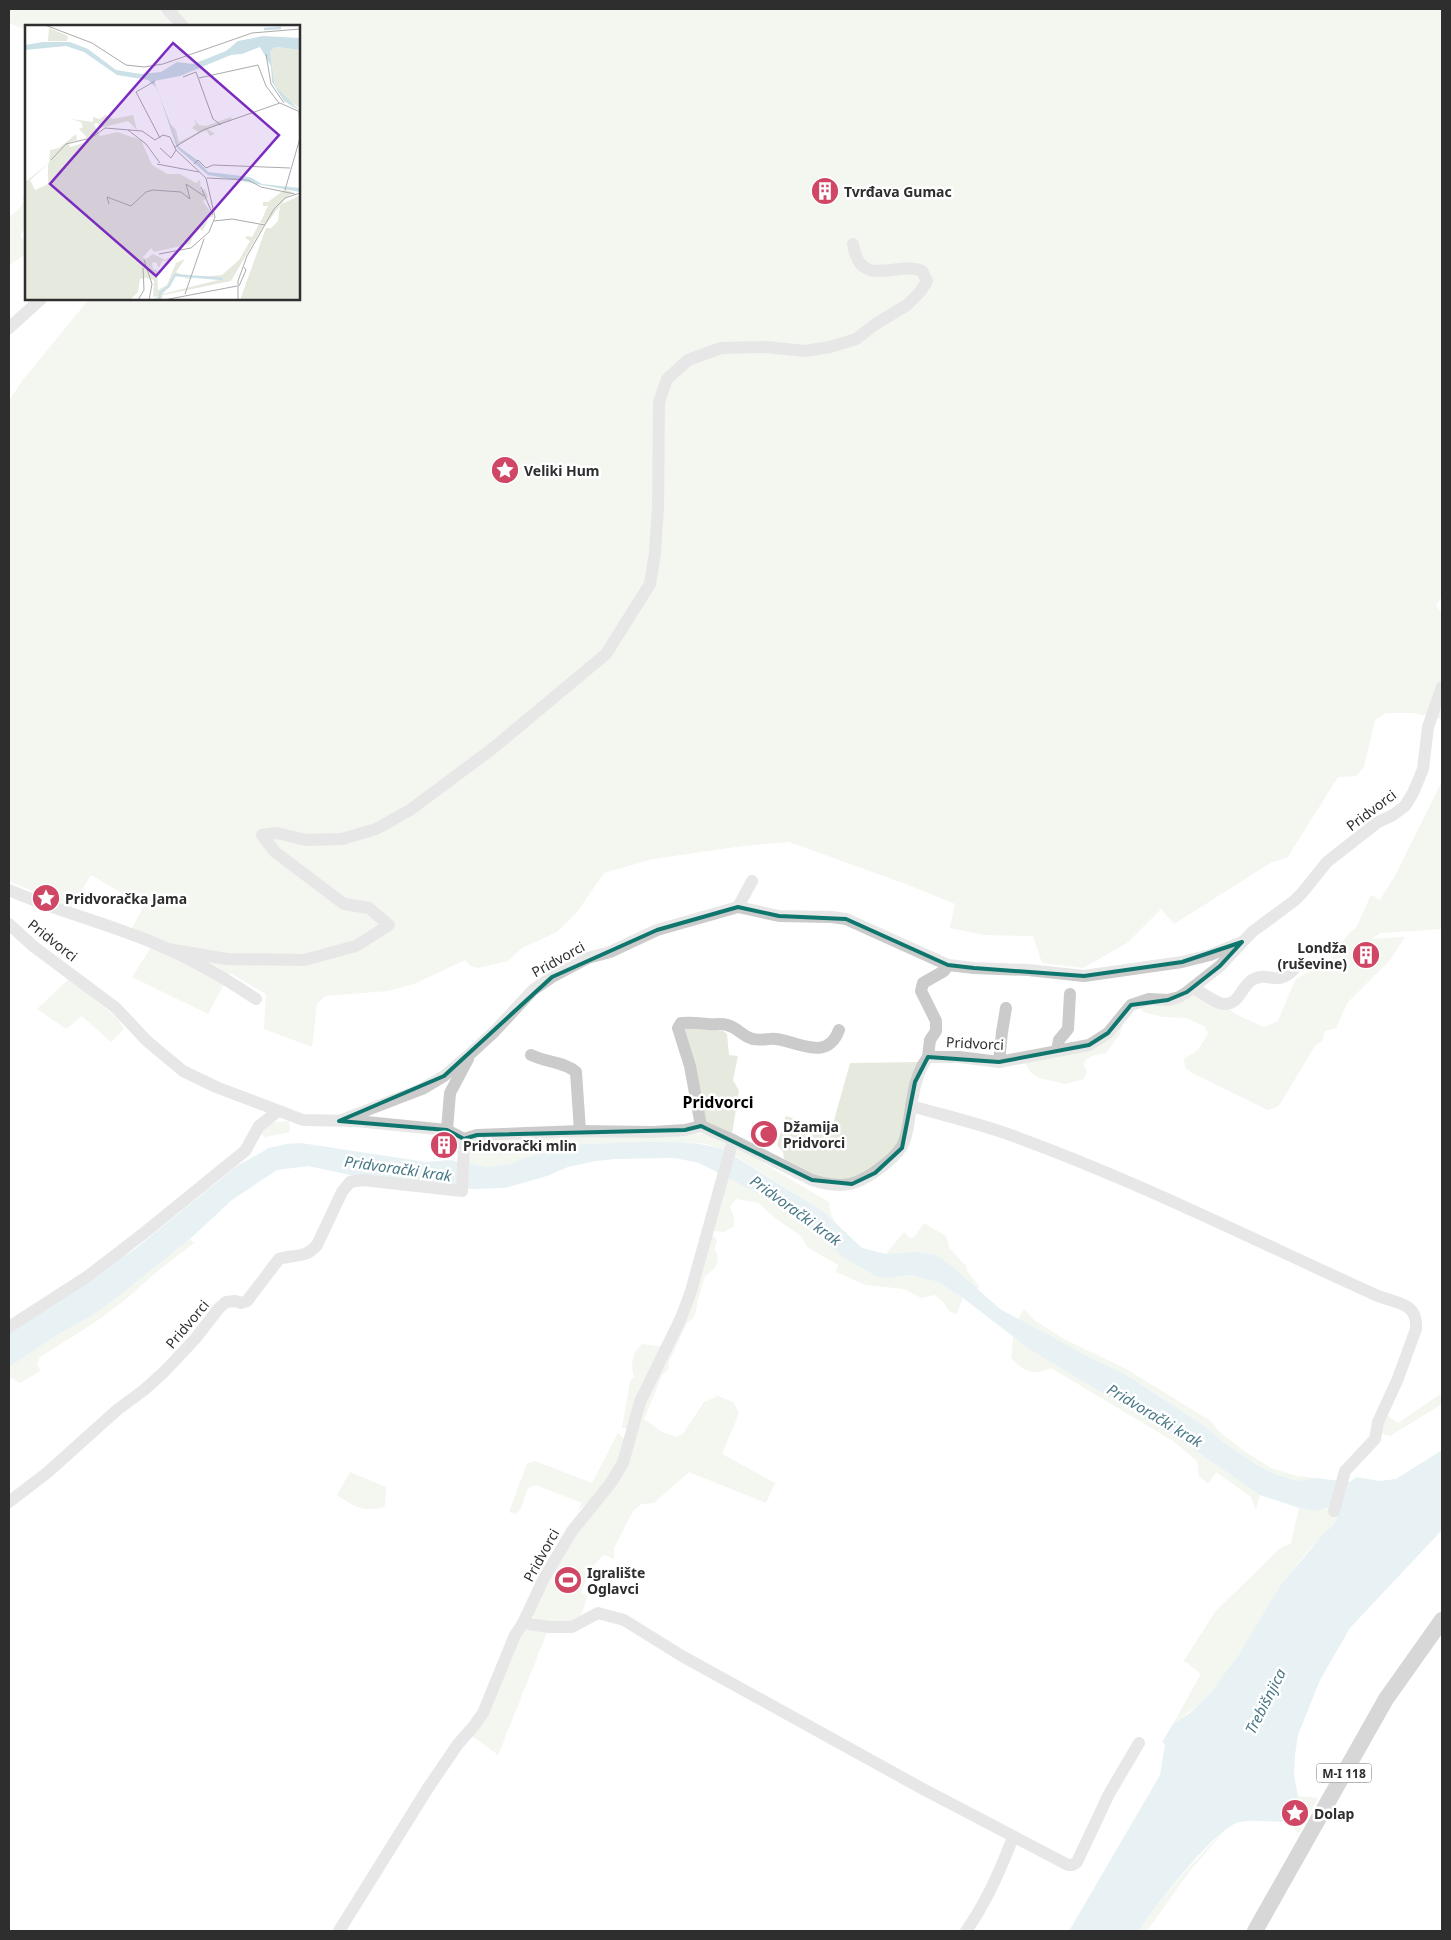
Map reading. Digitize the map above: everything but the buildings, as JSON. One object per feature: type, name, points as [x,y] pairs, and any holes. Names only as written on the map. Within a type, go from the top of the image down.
[{"type":"main road","name":"M-I 118","points":[[1255,1931],[1386,1699],[1442,1620]]},
{"type":"street","points":[[167,9],[182,25]]},
{"type":"street","points":[[168,949],[226,959],[304,960],[356,946],[389,925],[369,908],[344,904],[275,852],[262,834],[277,834],[306,840],[342,838],[376,829],[410,810],[492,749],[606,654],[650,584],[656,552],[659,402],[667,379],[688,360],[721,348],[766,347],[805,351],[830,347],[856,339],[907,305],[920,292],[926,281],[922,271],[914,267],[875,272],[864,267],[855,256],[853,244]]},
{"type":"street","points":[[9,328],[40,300]]},
{"type":"street","name":"Pridvorci","points":[[701,1126],[731,1146],[812,1180],[824,1183],[852,1184],[862,1181],[875,1172],[902,1148],[906,1137],[915,1082],[928,1057],[959,1057],[1000,1062],[1089,1045],[1108,1033],[1131,1005],[1150,999],[1168,1000],[1179,997],[1220,966],[1252,932],[1294,902],[1327,862],[1378,822],[1393,815],[1405,806],[1413,794],[1422,769],[1428,726],[1442,687]]},
{"type":"street","points":[[738,907],[752,881]]},
{"type":"street","points":[[9,890],[35,902],[128,933],[168,949],[223,977],[256,999]]},
{"type":"street","name":"Pridvorci","points":[[340,1121],[422,1089],[444,1076],[470,1054],[533,990],[552,977],[588,958],[610,952],[657,930],[738,907],[779,916],[846,919],[948,965],[1084,976],[1182,962],[1210,955],[1242,942]]},
{"type":"street","name":"Pridvorci","points":[[9,924],[33,946],[116,1008],[147,1041],[183,1071],[216,1087],[277,1112],[304,1120],[356,1121],[447,1130],[464,1139],[462,1191],[362,1180],[350,1182],[342,1192],[317,1245],[312,1251],[305,1255],[279,1259],[247,1302],[226,1302],[164,1372],[117,1410],[48,1472],[9,1502]]},
{"type":"street","points":[[928,1057],[930,1040],[936,1031],[936,1021],[921,991],[923,983],[944,972],[948,965]]},
{"type":"street","points":[[1193,988],[1222,1004],[1230,1004],[1236,1000],[1251,981],[1267,977],[1275,979],[1284,978],[1294,969]]},
{"type":"street","points":[[1057,1051],[1059,1040],[1068,1029],[1070,994]]},
{"type":"street","points":[[1000,1062],[1006,1008]]},
{"type":"street","points":[[464,1139],[477,1135],[580,1131],[654,1132],[685,1130],[701,1126],[690,1066],[678,1028],[681,1023],[724,1024],[732,1026],[738,1032],[753,1039],[777,1039],[812,1048],[826,1046],[835,1040],[839,1030]]},
{"type":"street","points":[[447,1130],[450,1093],[470,1054]]},
{"type":"street","points":[[530,1055],[571,1067],[576,1072],[580,1131]]},
{"type":"street","points":[[911,1106],[1014,1136],[1074,1159],[1126,1180],[1378,1296],[1409,1307],[1414,1312],[1416,1329],[1397,1381],[1378,1422],[1375,1438],[1344,1471],[1334,1511]]},
{"type":"street","points":[[9,1327],[88,1276],[158,1221],[245,1151],[259,1126],[277,1112]]},
{"type":"street","name":"Pridvorci","points":[[339,1931],[428,1788],[458,1744],[483,1713],[515,1635],[524,1623],[544,1578],[572,1531],[610,1484],[623,1463],[640,1402],[678,1326],[692,1291],[731,1146]]},
{"type":"street","points":[[524,1623],[549,1627],[572,1627],[598,1613],[624,1620],[682,1656],[1013,1837],[1068,1865],[1076,1862],[1109,1794],[1139,1743]]},
{"type":"street","points":[[966,1931],[1002,1864],[1013,1837]]},
{"type":"highlighted area","points":[[738,907],[779,916],[846,919],[948,965],[1084,976],[1182,962],[1242,942],[1220,966],[1187,992],[1168,1000],[1131,1005],[1108,1033],[1089,1045],[999,1062],[928,1057],[915,1082],[902,1148],[875,1173],[852,1184],[812,1180],[701,1126],[685,1130],[477,1135],[464,1139],[447,1130],[339,1121],[444,1076],[552,977],[657,930]]},
{"type":"shaded area","points":[[9,9],[1442,9],[1442,596],[1436,606],[1442,612],[1442,719],[1413,713],[1386,713],[1375,720],[1364,767],[1356,776],[1338,777],[1287,858],[1272,862],[1174,924],[1161,909],[1127,943],[1083,968],[1042,963],[1033,936],[985,935],[950,928],[955,904],[906,884],[789,842],[743,846],[653,859],[604,873],[577,912],[557,932],[522,948],[508,961],[478,968],[470,966],[465,960],[414,984],[388,991],[325,996],[317,1004],[312,1047],[264,1029],[266,994],[230,973],[208,1014],[132,977],[152,946],[132,928],[144,906],[91,875],[71,908],[9,881],[9,401],[22,381],[88,300],[300,300],[300,25],[25,25],[25,30],[9,23]]},
{"type":"shaded area","points":[[25,194],[25,228],[20,235],[25,242],[25,255],[9,265],[9,217],[20,208],[24,201],[22,198]]},
{"type":"shaded area","points":[[1442,781],[1442,929],[1381,933],[1371,939],[1405,937],[1390,960],[1348,1002],[1336,1028],[1325,1031],[1322,1041],[1315,1046],[1280,1104],[1275,1108],[1268,1110],[1192,1073],[1185,1067],[1184,1059],[1198,1050],[1208,1034],[1205,1027],[1187,1018],[1163,1017],[1143,1012],[1139,1005],[1191,993],[1228,1008],[1237,1015],[1264,1027],[1278,1021],[1295,980],[1331,958],[1350,932],[1356,928],[1371,895],[1380,900],[1396,874]]},
{"type":"shaded area","points":[[69,979],[117,1018],[124,1029],[111,1042],[82,1016],[66,1029],[37,1009]]},
{"type":"shaded area","points":[[1124,1019],[1120,1034],[1106,1053],[1094,1055],[1085,1060],[1084,1065],[1087,1072],[1084,1079],[1065,1084],[1039,1078],[1030,1072],[1024,1061],[1079,1052]]},
{"type":"shaded area","points":[[691,1025],[723,1031],[727,1034],[729,1055],[738,1056],[733,1080],[739,1091],[732,1134],[707,1124],[701,1118],[684,1028]]},
{"type":"shaded area","points":[[919,1062],[899,1146],[862,1179],[823,1179],[784,1159],[783,1152],[777,1145],[786,1116],[826,1129],[833,1124],[850,1063]]},
{"type":"shaded area","points":[[289,1121],[290,1132],[265,1137],[260,1133],[265,1123]]},
{"type":"shaded area","points":[[704,1134],[721,1139],[725,1145],[725,1150],[707,1144],[684,1142],[583,1144],[530,1156],[510,1164],[487,1167],[467,1164],[470,1139]]},
{"type":"shaded area","points":[[738,1147],[760,1157],[761,1161],[766,1165],[829,1202],[831,1215],[835,1222],[824,1212],[733,1154]]},
{"type":"shaded area","points":[[726,1175],[785,1207],[843,1257],[892,1278],[909,1275],[938,1282],[963,1298],[957,1314],[950,1312],[935,1295],[921,1298],[904,1289],[866,1285],[836,1272],[838,1265],[807,1247],[802,1237],[775,1218],[759,1203],[736,1199],[730,1207],[734,1217],[734,1226],[724,1232],[712,1231]]},
{"type":"shaded area","points":[[924,1223],[946,1236],[950,1249],[966,1266],[967,1271],[979,1286],[977,1289],[937,1255],[886,1254],[904,1232],[910,1238],[915,1236]]},
{"type":"shaded area","points":[[711,1235],[717,1241],[714,1249],[718,1257],[717,1264],[705,1276],[696,1311],[693,1318],[687,1323],[669,1362],[668,1370],[662,1375],[644,1419],[662,1432],[676,1437],[683,1434],[704,1402],[718,1396],[733,1402],[739,1413],[722,1454],[775,1483],[766,1503],[689,1472],[654,1503],[641,1504],[633,1511],[614,1548],[614,1559],[605,1555],[600,1558],[590,1572],[581,1592],[587,1596],[584,1607],[575,1622],[551,1624],[539,1621],[532,1614],[563,1552],[595,1510],[639,1418]]},
{"type":"shaded area","points":[[190,1239],[194,1243],[160,1269],[125,1300],[94,1323],[40,1357],[37,1363],[40,1371],[20,1383],[12,1378],[9,1380],[9,1367],[60,1333],[90,1317]]},
{"type":"shaded area","points":[[1024,1309],[1034,1320],[1064,1339],[1128,1370],[1209,1420],[1222,1434],[1271,1468],[1297,1476],[1315,1478],[1297,1481],[1273,1473],[1255,1464],[1223,1442],[1206,1427],[1125,1374],[1018,1319]]},
{"type":"shaded area","points":[[1013,1337],[1176,1437],[1260,1495],[1256,1510],[1251,1497],[1216,1472],[1208,1484],[1199,1476],[1197,1461],[1173,1441],[1051,1368],[1034,1372],[1020,1367],[1011,1358]]},
{"type":"shaded area","points":[[642,1344],[664,1347],[630,1425],[622,1428],[630,1381],[634,1377],[633,1359]]},
{"type":"shaded area","points":[[1442,1393],[1442,1404],[1390,1436],[1383,1434],[1381,1431],[1385,1414],[1398,1423]]},
{"type":"shaded area","points":[[618,1433],[624,1439],[623,1455],[595,1498],[577,1511],[582,1503],[536,1485],[528,1488],[520,1510],[515,1514],[509,1512],[527,1464],[535,1461],[592,1483]]},
{"type":"shaded area","points":[[350,1472],[386,1487],[385,1506],[372,1509],[360,1508],[337,1495]]},
{"type":"shaded area","points":[[1299,1508],[1340,1510],[1333,1528],[1320,1538],[1296,1566],[1227,1672],[1193,1709],[1173,1724],[1201,1674],[1186,1662],[1183,1662],[1215,1612],[1279,1549],[1291,1543]]},
{"type":"shaded area","points":[[530,1629],[548,1630],[498,1755],[472,1736],[522,1632]]},
{"type":"shaded area","points":[[1298,1796],[1318,1798],[1299,1833],[1286,1822],[1295,1813]]},
{"type":"shaded area","points":[[1227,1828],[1189,1872],[1147,1931],[1139,1931],[1180,1877]]},
{"type":"water","points":[[646,1142],[696,1144],[725,1150],[824,1212],[862,1248],[886,1254],[916,1252],[937,1255],[1000,1309],[1125,1374],[1206,1427],[1223,1442],[1255,1464],[1273,1473],[1297,1481],[1315,1478],[1350,1482],[1356,1477],[1379,1481],[1396,1479],[1442,1450],[1442,1530],[1350,1628],[1320,1680],[1298,1735],[1294,1775],[1298,1796],[1295,1813],[1286,1822],[1245,1821],[1229,1827],[1201,1852],[1157,1905],[1139,1931],[1069,1931],[1160,1775],[1165,1744],[1162,1742],[1173,1724],[1190,1713],[1211,1692],[1238,1656],[1281,1585],[1325,1532],[1331,1528],[1339,1510],[1328,1508],[1314,1511],[1260,1495],[1176,1437],[1028,1348],[963,1298],[938,1282],[909,1275],[892,1278],[876,1276],[843,1257],[785,1207],[699,1163],[675,1158],[596,1161],[568,1167],[547,1176],[505,1188],[472,1189],[359,1177],[308,1166],[277,1170],[232,1200],[190,1239],[90,1317],[60,1333],[9,1367],[9,1330],[135,1249],[237,1166],[269,1148],[301,1143],[426,1162],[450,1160],[487,1167],[510,1164],[530,1156],[583,1144]]},
{"type":"place","name":"Tvrđava Gumac","points":[[825,191]]},
{"type":"place","name":"Veliki Hum","points":[[505,470]]},
{"type":"place","name":"Pridvoračka Jama","points":[[46,898]]},
{"type":"place","name":"Londža (ruševine)","points":[[1366,955]]},
{"type":"place","name":"Džamija Pridvorci","points":[[764,1134]]},
{"type":"place","name":"Pridvorački mlin","points":[[444,1145]]},
{"type":"place","name":"Igralište Oglavci","points":[[568,1580]]},
{"type":"place","name":"Dolap","points":[[1295,1813]]},
{"type":"district","name":"Pridvorci","points":[[718,1102]]},
{"type":"water label","name":"Pridvorački krak","points":[[398,1168]]},
{"type":"water label","name":"Pridvorački krak","points":[[796,1210]]},
{"type":"water label","name":"Pridvorački krak","points":[[1155,1415]]},
{"type":"water label","name":"Trebišnjica","points":[[1265,1701]]}]
